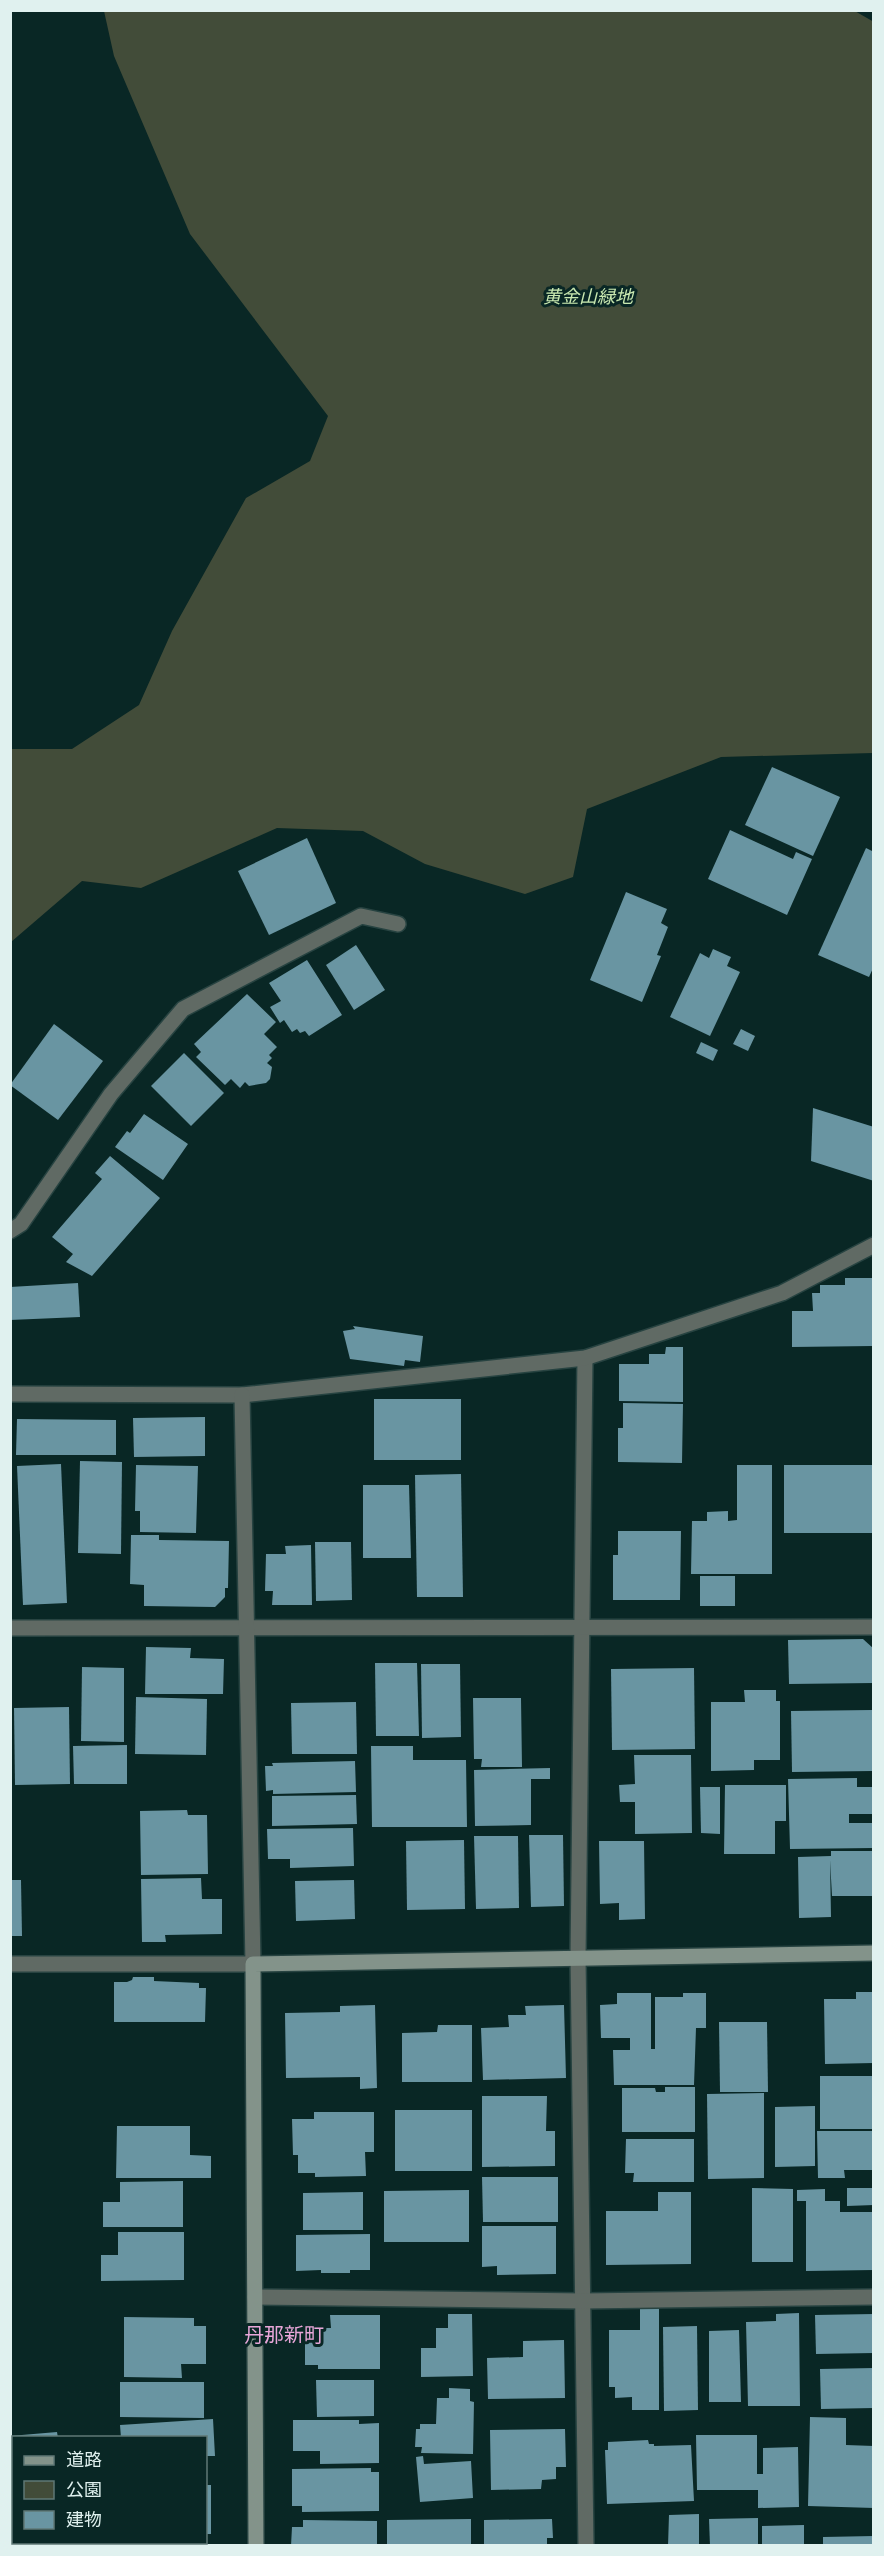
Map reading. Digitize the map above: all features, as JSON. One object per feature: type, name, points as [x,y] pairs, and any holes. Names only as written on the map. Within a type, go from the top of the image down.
[{"type":"street","points":[[10,1231],[21,1224],[111,1094],[183,1009],[361,916],[398,924]]},
{"type":"street","points":[[10,1394],[242,1395],[585,1358],[782,1293],[873,1245]]},
{"type":"street","points":[[585,1358],[579,1958],[586,2546]]},
{"type":"street","points":[[242,1395],[253,1964],[256,2546]]},
{"type":"street","points":[[10,1628],[873,1627]]},
{"type":"street","points":[[10,1964],[253,1964],[873,1953]]},
{"type":"street","points":[[255,2297],[583,2301],[873,2297]]},
{"type":"green space","name":"黄金山緑地","points":[[853,10],[874,22],[873,753],[721,757],[587,809],[573,877],[525,894],[425,864],[363,831],[277,828],[141,888],[82,881],[11,942],[11,749],[72,749],[139,705],[172,631],[246,498],[310,461],[328,416],[190,234],[114,56],[104,11]]},
{"type":"building","points":[[772,767],[840,797],[813,856],[745,825]]},
{"type":"building","points":[[730,830],[793,859],[796,852],[812,859],[787,915],[708,879]]},
{"type":"building","points":[[307,838],[336,903],[269,935],[238,871]]},
{"type":"building","points":[[866,848],[874,852],[874,966],[869,977],[818,955]]},
{"type":"building","points":[[626,892],[667,909],[661,923],[668,927],[657,955],[661,956],[642,1002],[590,980]]},
{"type":"building","points":[[356,945],[385,990],[354,1010],[326,965]]},
{"type":"building","points":[[713,949],[731,957],[727,966],[740,972],[710,1036],[670,1017],[700,953],[709,958]]},
{"type":"building","points":[[307,960],[342,1015],[309,1036],[305,1031],[300,1033],[297,1029],[292,1032],[284,1020],[280,1023],[270,1007],[281,1001],[269,983]]},
{"type":"building","points":[[247,994],[276,1022],[264,1034],[277,1047],[269,1055],[272,1058],[267,1063],[272,1067],[270,1079],[266,1083],[249,1086],[245,1082],[240,1088],[231,1079],[225,1085],[196,1057],[201,1052],[194,1044]]},
{"type":"building","points":[[54,1024],[103,1061],[58,1120],[10,1085]]},
{"type":"building","points":[[741,1029],[755,1036],[748,1051],[733,1044]]},
{"type":"building","points":[[701,1042],[718,1050],[713,1061],[696,1053]]},
{"type":"building","points":[[184,1053],[224,1093],[191,1126],[151,1086]]},
{"type":"building","points":[[813,1108],[874,1127],[874,1181],[811,1161]]},
{"type":"building","points":[[144,1114],[188,1144],[163,1180],[115,1147],[127,1131],[130,1133]]},
{"type":"building","points":[[110,1156],[160,1198],[92,1276],[66,1262],[73,1254],[52,1237],[102,1179],[95,1173]]},
{"type":"building","points":[[845,1278],[872,1278],[873,1346],[792,1347],[792,1311],[813,1311],[812,1293],[820,1293],[820,1285],[845,1285]]},
{"type":"building","points":[[78,1283],[80,1317],[10,1320],[10,1287]]},
{"type":"building","points":[[353,1326],[423,1336],[420,1362],[405,1360],[404,1366],[350,1359],[343,1331],[355,1329]]},
{"type":"building","points":[[666,1347],[683,1347],[683,1402],[619,1401],[619,1364],[649,1364],[649,1354],[665,1354]]},
{"type":"building","points":[[374,1399],[461,1399],[461,1460],[374,1460]]},
{"type":"building","points":[[623,1403],[683,1404],[682,1463],[618,1462],[618,1428],[623,1428]]},
{"type":"building","points":[[205,1417],[205,1456],[134,1457],[133,1418]]},
{"type":"building","points":[[17,1419],[116,1420],[116,1455],[16,1455]]},
{"type":"building","points":[[80,1461],[122,1462],[121,1554],[78,1553]]},
{"type":"building","points":[[61,1464],[67,1603],[23,1605],[17,1466]]},
{"type":"building","points":[[136,1465],[198,1466],[196,1533],[140,1532],[140,1511],[135,1511]]},
{"type":"building","points":[[737,1465],[772,1465],[772,1574],[691,1574],[692,1521],[707,1521],[707,1512],[728,1511],[728,1521],[737,1520]]},
{"type":"building","points":[[784,1465],[874,1465],[874,1533],[784,1533]]},
{"type":"building","points":[[461,1474],[463,1597],[417,1597],[415,1475]]},
{"type":"building","points":[[363,1485],[409,1485],[411,1558],[363,1558]]},
{"type":"building","points":[[618,1531],[681,1531],[680,1600],[613,1600],[613,1555],[618,1555]]},
{"type":"building","points":[[131,1535],[159,1535],[159,1540],[229,1541],[228,1588],[225,1588],[225,1597],[215,1607],[144,1606],[144,1585],[130,1584]]},
{"type":"building","points":[[315,1542],[351,1542],[352,1600],[316,1601]]},
{"type":"building","points":[[311,1545],[312,1605],[272,1605],[273,1591],[265,1591],[266,1554],[286,1554],[285,1546]]},
{"type":"building","points":[[700,1576],[735,1576],[735,1606],[700,1606]]},
{"type":"building","points":[[863,1639],[874,1649],[874,1683],[789,1684],[788,1640]]},
{"type":"building","points":[[146,1647],[191,1648],[190,1658],[224,1659],[223,1694],[145,1694]]},
{"type":"building","points":[[375,1663],[417,1663],[419,1736],[376,1736]]},
{"type":"building","points":[[421,1664],[460,1664],[461,1737],[422,1738]]},
{"type":"building","points":[[82,1667],[124,1668],[124,1742],[81,1741]]},
{"type":"building","points":[[694,1668],[695,1749],[612,1750],[611,1669]]},
{"type":"building","points":[[744,1690],[776,1690],[776,1701],[780,1701],[780,1760],[754,1760],[754,1770],[711,1771],[711,1702],[745,1702]]},
{"type":"building","points":[[136,1697],[207,1699],[206,1755],[135,1754]]},
{"type":"building","points":[[473,1698],[521,1698],[522,1767],[481,1767],[482,1759],[474,1759]]},
{"type":"building","points":[[356,1702],[357,1754],[292,1754],[291,1703]]},
{"type":"building","points":[[69,1707],[70,1784],[15,1785],[14,1708]]},
{"type":"building","points":[[872,1710],[873,1771],[792,1772],[791,1711]]},
{"type":"building","points":[[127,1745],[127,1784],[74,1784],[73,1746]]},
{"type":"building","points":[[371,1746],[413,1746],[413,1760],[466,1760],[467,1827],[372,1827]]},
{"type":"building","points":[[634,1755],[691,1755],[692,1833],[635,1834],[635,1802],[620,1802],[619,1785],[635,1784]]},
{"type":"building","points":[[355,1761],[356,1792],[273,1794],[273,1790],[266,1791],[265,1766],[273,1766],[272,1763]]},
{"type":"building","points":[[550,1768],[550,1779],[531,1779],[531,1825],[475,1826],[474,1770]]},
{"type":"building","points":[[857,1778],[857,1787],[874,1787],[874,1814],[849,1814],[849,1823],[874,1823],[874,1848],[790,1849],[788,1779]]},
{"type":"building","points":[[725,1785],[786,1785],[786,1821],[775,1821],[775,1854],[724,1854]]},
{"type":"building","points":[[700,1787],[720,1787],[720,1834],[701,1833]]},
{"type":"building","points":[[356,1795],[357,1824],[272,1826],[272,1796]]},
{"type":"building","points":[[187,1810],[188,1815],[207,1815],[208,1874],[141,1875],[140,1811]]},
{"type":"building","points":[[353,1828],[354,1866],[290,1868],[290,1859],[268,1859],[267,1829]]},
{"type":"building","points":[[529,1835],[563,1835],[564,1906],[531,1907]]},
{"type":"building","points":[[474,1836],[518,1836],[519,1908],[476,1909]]},
{"type":"building","points":[[464,1840],[465,1909],[407,1910],[406,1841]]},
{"type":"building","points":[[599,1841],[644,1841],[645,1919],[619,1920],[619,1903],[600,1904]]},
{"type":"building","points":[[831,1851],[874,1851],[874,1896],[832,1896],[830,1860],[831,1917],[799,1918],[798,1857],[831,1856]]},
{"type":"building","points":[[201,1878],[202,1899],[222,1899],[222,1934],[165,1935],[166,1942],[142,1942],[141,1879]]},
{"type":"building","points":[[10,1880],[21,1880],[22,1936],[10,1936]]},
{"type":"building","points":[[354,1880],[355,1919],[296,1921],[295,1881]]},
{"type":"building","points":[[133,1977],[154,1977],[154,1981],[199,1983],[199,1988],[206,1988],[205,2022],[114,2022],[114,1982],[127,1982]]},
{"type":"building","points":[[856,1992],[874,1992],[874,2063],[825,2064],[824,1999],[856,1999]]},
{"type":"building","points":[[617,1993],[651,1993],[651,2049],[655,2049],[655,1997],[683,1997],[683,1993],[706,1993],[706,2028],[696,2028],[694,2085],[614,2085],[613,2050],[630,2050],[630,2038],[601,2038],[600,2005],[617,2004]]},
{"type":"building","points":[[375,2005],[377,2088],[360,2089],[360,2077],[286,2078],[285,2013],[340,2012],[340,2006]]},
{"type":"building","points":[[564,2005],[566,2078],[483,2080],[481,2028],[509,2027],[508,2015],[526,2015],[525,2006]]},
{"type":"building","points":[[719,2022],[767,2022],[768,2092],[720,2092]]},
{"type":"building","points":[[438,2025],[472,2025],[472,2082],[402,2082],[402,2033],[437,2032]]},
{"type":"building","points":[[820,2076],[874,2076],[874,2129],[820,2129]]},
{"type":"building","points":[[665,2087],[695,2087],[695,2132],[622,2132],[622,2088],[655,2088],[656,2092],[665,2092]]},
{"type":"building","points":[[764,2093],[764,2178],[708,2179],[707,2094]]},
{"type":"building","points":[[482,2096],[547,2096],[546,2131],[555,2131],[555,2166],[482,2167]]},
{"type":"building","points":[[815,2106],[815,2166],[775,2167],[775,2107]]},
{"type":"building","points":[[395,2110],[472,2110],[472,2171],[395,2171]]},
{"type":"building","points":[[314,2112],[374,2112],[374,2152],[365,2152],[366,2176],[315,2177],[315,2173],[298,2173],[298,2155],[293,2155],[292,2119],[314,2119]]},
{"type":"building","points":[[117,2126],[190,2126],[190,2155],[211,2156],[211,2178],[116,2178]]},
{"type":"building","points":[[817,2131],[874,2131],[874,2170],[844,2170],[845,2178],[818,2178]]},
{"type":"building","points":[[626,2139],[694,2139],[694,2182],[633,2182],[634,2173],[625,2173]]},
{"type":"building","points":[[482,2177],[558,2177],[558,2222],[483,2222]]},
{"type":"building","points":[[183,2181],[183,2227],[103,2227],[103,2202],[120,2202],[120,2182]]},
{"type":"building","points":[[752,2188],[793,2189],[793,2262],[752,2262]]},
{"type":"building","points":[[847,2188],[874,2188],[874,2205],[847,2206]]},
{"type":"building","points":[[825,2189],[825,2201],[840,2201],[840,2212],[874,2212],[874,2270],[806,2271],[806,2201],[797,2201],[797,2190]]},
{"type":"building","points":[[469,2190],[469,2242],[384,2242],[384,2191]]},
{"type":"building","points":[[363,2192],[363,2230],[303,2230],[303,2193]]},
{"type":"building","points":[[658,2192],[691,2192],[691,2264],[606,2265],[606,2211],[658,2211]]},
{"type":"building","points":[[482,2226],[556,2226],[556,2274],[497,2275],[497,2266],[482,2267]]},
{"type":"building","points":[[118,2232],[184,2232],[184,2280],[101,2281],[101,2255],[118,2255]]},
{"type":"building","points":[[370,2234],[370,2270],[350,2270],[350,2273],[321,2273],[321,2270],[296,2271],[296,2235]]},
{"type":"building","points":[[640,2308],[659,2308],[659,2410],[632,2410],[632,2397],[615,2398],[615,2387],[609,2387],[609,2330],[640,2330]]},
{"type":"building","points":[[799,2313],[800,2406],[748,2406],[746,2322],[776,2321],[776,2314]]},
{"type":"building","points":[[448,2314],[472,2314],[473,2376],[421,2377],[421,2348],[436,2348],[436,2328],[448,2328]]},
{"type":"building","points":[[874,2314],[874,2353],[816,2354],[815,2315]]},
{"type":"building","points":[[330,2315],[380,2315],[380,2369],[318,2369],[318,2365],[305,2365],[305,2328],[331,2328]]},
{"type":"building","points":[[124,2317],[194,2318],[194,2326],[206,2326],[206,2364],[181,2364],[182,2378],[124,2377]]},
{"type":"building","points":[[697,2326],[698,2410],[664,2411],[663,2327]]},
{"type":"building","points":[[739,2330],[741,2402],[709,2402],[709,2331]]},
{"type":"building","points":[[564,2340],[565,2398],[488,2399],[487,2358],[523,2357],[523,2341]]},
{"type":"building","points":[[874,2368],[874,2408],[821,2409],[820,2369]]},
{"type":"building","points":[[316,2380],[374,2380],[374,2416],[317,2417]]},
{"type":"building","points":[[120,2382],[204,2382],[204,2418],[120,2417]]},
{"type":"building","points":[[449,2388],[470,2389],[470,2401],[474,2402],[473,2454],[421,2453],[422,2447],[415,2447],[416,2429],[420,2429],[420,2424],[436,2424],[437,2398],[449,2398]]},
{"type":"building","points":[[810,2417],[846,2418],[846,2445],[874,2446],[874,2508],[808,2506]]},
{"type":"building","points":[[213,2419],[215,2456],[207,2456],[207,2436],[121,2436],[120,2425]]},
{"type":"building","points":[[293,2420],[359,2420],[359,2424],[379,2423],[379,2463],[320,2464],[320,2451],[293,2451]]},
{"type":"building","points":[[565,2429],[566,2467],[556,2467],[556,2479],[542,2480],[541,2489],[491,2490],[490,2430]]},
{"type":"building","points":[[57,2432],[58,2436],[12,2436],[12,2481],[10,2436]]},
{"type":"building","points":[[696,2435],[757,2435],[757,2474],[763,2474],[763,2448],[798,2447],[799,2507],[758,2508],[758,2490],[697,2490]]},
{"type":"building","points":[[648,2440],[649,2444],[654,2444],[654,2446],[691,2445],[694,2501],[607,2504],[605,2450],[608,2450],[608,2442]]},
{"type":"building","points":[[423,2456],[424,2464],[471,2461],[473,2498],[420,2502],[416,2457]]},
{"type":"building","points":[[371,2468],[371,2472],[379,2472],[379,2511],[302,2512],[302,2506],[292,2506],[292,2469]]},
{"type":"building","points":[[207,2485],[211,2485],[211,2534],[207,2534]]},
{"type":"building","points":[[699,2514],[699,2546],[668,2546],[669,2515]]},
{"type":"building","points":[[758,2518],[758,2546],[710,2546],[709,2519]]},
{"type":"building","points":[[471,2519],[471,2546],[387,2546],[387,2520]]},
{"type":"building","points":[[552,2519],[553,2538],[547,2538],[547,2546],[484,2546],[484,2520]]},
{"type":"building","points":[[303,2520],[377,2521],[377,2546],[291,2546],[292,2527],[303,2527]]},
{"type":"building","points":[[804,2525],[804,2546],[762,2546],[762,2526]]},
{"type":"building","points":[[874,2536],[874,2546],[823,2546],[823,2537]]},
{"type":"district","name":"丹那新町","points":[[284,2335]]}]
